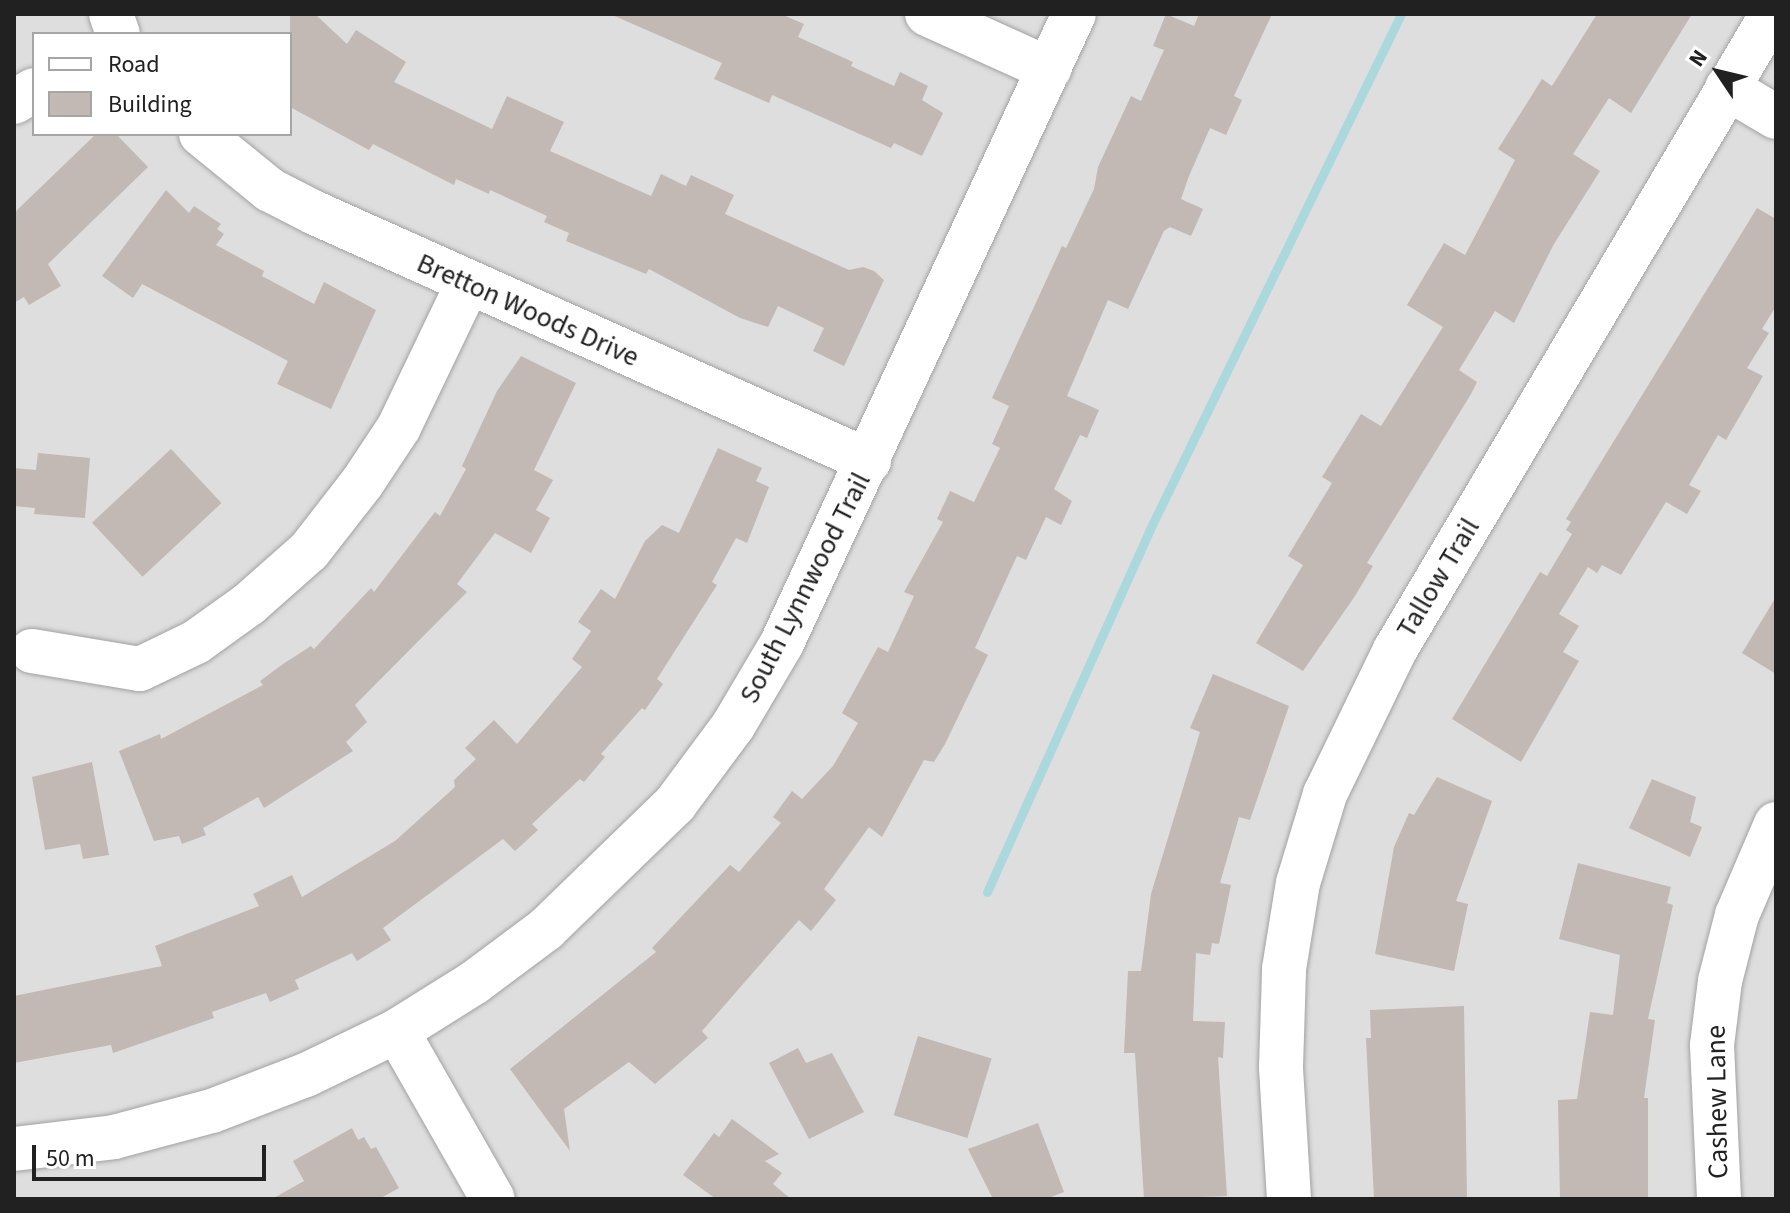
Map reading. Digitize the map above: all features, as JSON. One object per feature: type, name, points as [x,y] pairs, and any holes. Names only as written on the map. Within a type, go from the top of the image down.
[{"type":"street","points":[[927,14],[1049,69]]},
{"type":"street","name":"South Lynnwood Trail","points":[[14,1149],[114,1137],[212,1111],[306,1075],[397,1031],[475,982],[546,929],[675,804],[733,726],[782,643],[1074,14]]},
{"type":"street","name":"Tallow Trail","points":[[1289,1199],[1281,1067],[1284,969],[1298,883],[1325,794],[1395,650],[1772,14]]},
{"type":"street","points":[[1727,88],[1776,117]]},
{"type":"street","points":[[14,102],[32,91]]},
{"type":"street","name":"Bretton Woods Drive","points":[[203,136],[270,190],[467,285],[869,461]]},
{"type":"street","points":[[32,651],[140,669],[196,642],[249,604],[309,551],[362,483],[399,427],[467,285]]},
{"type":"street","name":"Cashew Lane","points":[[1719,1199],[1712,1045],[1720,981],[1737,915],[1776,824]]},
{"type":"street","points":[[397,1031],[493,1199]]},
{"type":"shaded area","points":[[14,14],[1776,14],[1776,1199],[14,1199]]},
{"type":"building","points":[[290,14],[315,14],[347,44],[356,30],[406,62],[394,82],[492,129],[507,96],[564,122],[550,151],[651,196],[661,174],[686,186],[691,175],[734,195],[725,214],[849,270],[863,267],[874,271],[884,280],[844,366],[813,351],[824,328],[778,306],[768,327],[740,318],[649,269],[646,274],[566,241],[569,233],[544,222],[547,216],[490,190],[489,194],[456,179],[454,185],[373,144],[369,150],[292,108]]},
{"type":"building","points":[[610,14],[781,14],[804,24],[798,37],[853,62],[851,66],[894,86],[900,72],[928,86],[922,100],[943,113],[922,156],[894,143],[891,148],[772,95],[769,103],[714,79],[722,63]]},
{"type":"building","points":[[1166,14],[1194,26],[1199,14],[1272,14],[1234,96],[1242,100],[1226,135],[1210,128],[1189,176],[1181,199],[1203,209],[1191,236],[1170,227],[1164,231],[1128,309],[1108,300],[1067,396],[1099,410],[1087,438],[1080,435],[1054,489],[1072,501],[1061,525],[1046,517],[1026,560],[1017,556],[975,648],[988,655],[945,744],[934,762],[924,760],[882,837],[869,827],[824,889],[836,900],[811,931],[799,920],[702,1031],[708,1038],[655,1084],[629,1062],[564,1109],[570,1151],[510,1069],[656,952],[652,948],[730,865],[739,872],[781,823],[773,817],[792,791],[802,799],[833,766],[858,723],[842,713],[878,647],[888,652],[914,596],[904,592],[943,522],[937,519],[950,491],[974,502],[1000,448],[992,444],[1009,406],[992,398],[1062,246],[1066,248],[1094,189],[1098,167],[1131,96],[1141,101],[1164,50],[1153,46]]},
{"type":"building","points":[[1597,14],[1692,14],[1631,113],[1609,98],[1573,154],[1600,171],[1554,244],[1514,323],[1495,311],[1459,370],[1477,382],[1471,394],[1367,563],[1373,566],[1355,596],[1303,671],[1256,643],[1303,565],[1288,556],[1332,483],[1322,477],[1361,414],[1381,426],[1443,327],[1407,305],[1444,243],[1465,255],[1515,160],[1498,149],[1542,79],[1552,86]]},
{"type":"building","points":[[94,136],[118,136],[148,167],[48,264],[61,286],[29,305],[24,297],[14,303],[14,213]]},
{"type":"building","points":[[166,190],[189,213],[194,206],[221,224],[217,229],[224,234],[216,245],[264,271],[262,276],[314,304],[324,282],[376,310],[331,409],[277,384],[288,361],[142,284],[133,298],[102,276]]},
{"type":"building","points":[[1757,208],[1776,219],[1776,306],[1762,329],[1769,333],[1747,368],[1763,376],[1726,440],[1718,435],[1689,485],[1701,491],[1687,514],[1666,502],[1621,575],[1602,565],[1597,573],[1588,567],[1559,614],[1579,626],[1563,652],[1579,661],[1521,762],[1452,719],[1540,572],[1547,576],[1572,534],[1566,530],[1571,522],[1566,519]]},
{"type":"building","points":[[521,356],[576,383],[534,470],[553,480],[536,510],[550,518],[531,553],[495,533],[457,584],[467,592],[355,705],[367,722],[346,742],[353,751],[264,808],[258,797],[203,828],[206,835],[182,844],[179,836],[154,841],[119,751],[160,734],[161,739],[263,685],[260,681],[283,664],[311,646],[314,649],[371,588],[374,592],[435,512],[440,516],[466,469],[462,466],[497,391]]},
{"type":"building","points":[[718,448],[762,468],[756,481],[769,487],[747,543],[736,538],[712,582],[717,585],[657,679],[663,684],[645,710],[642,708],[601,754],[605,757],[584,782],[580,779],[532,824],[538,830],[515,851],[503,839],[383,928],[391,940],[357,961],[352,953],[295,980],[299,989],[270,1002],[266,993],[212,1012],[214,1018],[113,1053],[111,1045],[14,1063],[14,996],[162,966],[155,946],[259,906],[253,894],[292,875],[302,897],[395,841],[455,787],[454,780],[476,759],[465,748],[494,720],[517,744],[582,667],[572,659],[591,631],[578,622],[601,589],[615,599],[645,541],[662,525],[679,533]]},
{"type":"building","points":[[171,449],[221,503],[142,577],[92,523]]},
{"type":"building","points":[[38,453],[90,458],[85,518],[34,514],[35,508],[14,506],[14,468],[36,470]]},
{"type":"building","points":[[1776,597],[1776,674],[1742,653]]},
{"type":"building","points":[[1213,674],[1289,706],[1250,820],[1239,817],[1220,883],[1231,885],[1219,944],[1212,943],[1210,955],[1196,953],[1193,1021],[1225,1022],[1223,1058],[1218,1057],[1227,1196],[1144,1199],[1135,1053],[1124,1053],[1128,971],[1141,971],[1151,894],[1200,732],[1190,728]]},
{"type":"building","points":[[92,762],[109,855],[83,859],[80,844],[45,850],[32,777]]},
{"type":"building","points":[[1437,777],[1492,801],[1456,901],[1468,904],[1454,971],[1375,954],[1394,847],[1409,813],[1414,815]]},
{"type":"building","points":[[1652,779],[1696,797],[1690,822],[1702,827],[1690,857],[1629,828]]},
{"type":"building","points":[[1578,863],[1671,887],[1667,903],[1673,905],[1648,1019],[1655,1020],[1644,1098],[1648,1098],[1648,1199],[1560,1199],[1558,1100],[1577,1099],[1590,1012],[1613,1015],[1620,955],[1559,939]]},
{"type":"building","points":[[1464,1006],[1467,1199],[1374,1199],[1366,1038],[1371,1038],[1370,1010]]},
{"type":"building","points":[[918,1036],[992,1059],[967,1138],[894,1115]]},
{"type":"building","points":[[798,1048],[806,1063],[832,1053],[864,1112],[809,1139],[769,1063]]},
{"type":"building","points":[[732,1119],[779,1154],[765,1161],[782,1173],[773,1184],[791,1199],[716,1199],[683,1175],[714,1133],[719,1137]]},
{"type":"building","points":[[1038,1123],[1064,1192],[1046,1199],[993,1199],[968,1149]]},
{"type":"building","points":[[352,1128],[358,1140],[364,1137],[371,1149],[376,1147],[399,1188],[379,1199],[272,1199],[304,1181],[293,1161]]},
{"type":"waterway","points":[[987,892],[1149,531],[1401,14]]}]
